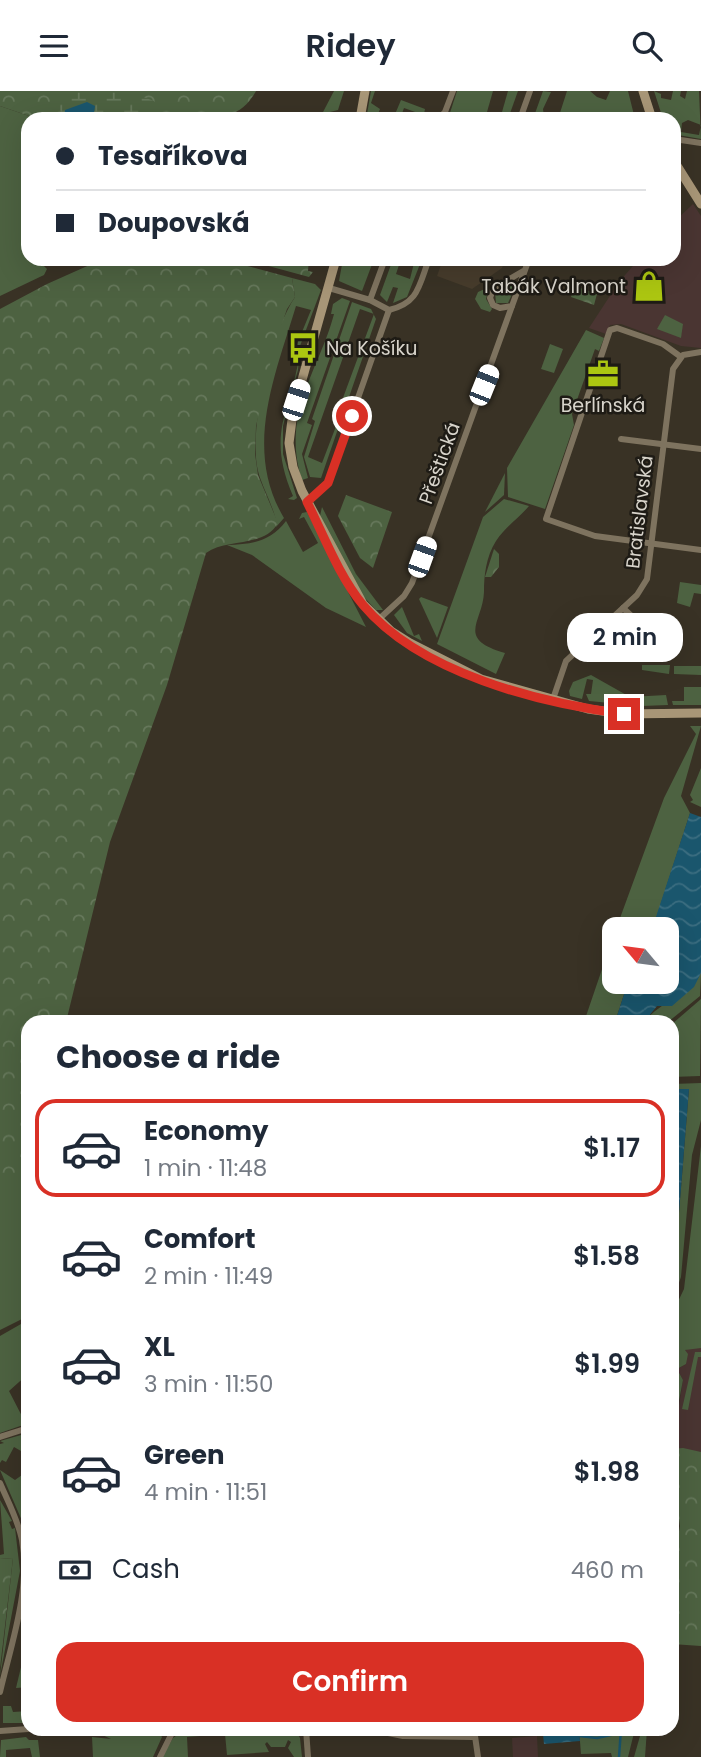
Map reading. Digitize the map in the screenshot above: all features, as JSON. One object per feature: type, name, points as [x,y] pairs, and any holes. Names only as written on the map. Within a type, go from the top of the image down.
[{"type":"street","points":[[361,112],[365,91]]},
{"type":"street","points":[[445,112],[453,91]]},
{"type":"street","points":[[522,112],[530,91]]},
{"type":"street","points":[[643,91],[650,112]]},
{"type":"street","points":[[681,140],[701,143]]},
{"type":"street","points":[[681,172],[701,204]]},
{"type":"street","points":[[335,266],[290,425],[293,467],[307,502],[350,586],[378,620],[410,643],[472,675],[552,702],[624,714],[701,713]]},
{"type":"street","points":[[370,300],[382,266]]},
{"type":"street","points":[[307,502],[328,483],[389,310],[413,299],[426,266]]},
{"type":"street","name":"Přeštická","points":[[378,620],[404,596],[412,583],[526,266]]},
{"type":"street","points":[[512,306],[494,306],[490,300],[491,293],[494,287],[525,270]]},
{"type":"street","points":[[330,288],[370,300],[389,310]]},
{"type":"street","points":[[701,352],[689,352],[681,356],[663,344],[617,328],[611,329],[545,519],[594,536],[701,550]]},
{"type":"street","name":"Bratislavská","points":[[552,702],[566,661],[645,584],[673,372],[681,356]]},
{"type":"street","points":[[621,439],[701,449]]},
{"type":"street","points":[[623,608],[638,622],[678,636]]},
{"type":"street","points":[[0,1437],[21,1430]]},
{"type":"street","points":[[0,1483],[21,1536]]},
{"type":"street","points":[[0,1692],[21,1586]]},
{"type":"street","points":[[0,1731],[21,1730]]},
{"type":"street","points":[[160,1757],[170,1736]]},
{"type":"street","points":[[306,1736],[308,1757]]},
{"type":"street","points":[[474,1736],[478,1757]]},
{"type":"shaded area","points":[[693,204],[701,216],[701,348],[681,346],[621,324],[610,325],[606,334],[589,328],[619,282],[633,266],[681,266],[681,215]]},
{"type":"shaded area","points":[[441,266],[503,266],[472,289],[437,276]]},
{"type":"shaded area","points":[[692,1347],[701,1348],[701,1452],[679,1450],[679,1405],[683,1380],[679,1368],[686,1364],[685,1350]]},
{"type":"shaded area","points":[[537,1736],[538,1757],[513,1757],[512,1738]]},
{"type":"green space","points":[[0,91],[256,91],[235,112],[94,112],[94,106],[83,106],[69,112],[21,113],[0,106]]},
{"type":"green space","points":[[54,91],[127,91],[154,101],[153,112],[94,112],[94,106],[83,106],[61,112]]},
{"type":"green space","points":[[334,91],[344,91],[338,110],[323,112]]},
{"type":"green space","points":[[371,91],[375,91],[371,103],[380,109],[379,112],[367,112]]},
{"type":"green space","points":[[457,91],[493,91],[487,112],[450,112]]},
{"type":"green space","points":[[508,91],[518,91],[510,112],[502,112]]},
{"type":"green space","points":[[543,91],[551,92],[543,112],[536,112]]},
{"type":"green space","points":[[567,91],[590,91],[606,100],[610,91],[628,91],[633,112],[560,112]]},
{"type":"green space","points":[[654,91],[661,94],[661,98],[671,100],[673,91],[681,91],[680,96],[685,99],[687,91],[699,91],[700,125],[688,120],[682,123],[681,132],[681,112],[661,112]]},
{"type":"green space","points":[[401,100],[425,109],[424,112],[415,112],[404,108],[403,112],[396,112]]},
{"type":"green space","points":[[0,106],[21,113],[21,266],[44,266],[47,269],[44,275],[0,296]]},
{"type":"green space","points":[[701,127],[701,139],[681,136],[681,132],[699,135]]},
{"type":"green space","points":[[87,266],[247,266],[292,278],[295,297],[287,309],[274,347],[256,426],[255,454],[258,475],[278,523],[272,531],[255,540],[224,545],[206,553],[167,685],[110,842],[68,1015],[21,1015],[21,1173],[0,1173],[0,309]]},
{"type":"green space","points":[[269,266],[308,266],[308,271],[313,272],[309,277]]},
{"type":"green space","points":[[342,266],[371,266],[362,291],[339,281]]},
{"type":"green space","points":[[390,266],[399,266],[396,274],[410,279],[413,266],[419,266],[407,297],[393,303],[398,288],[393,287],[387,302],[380,295]]},
{"type":"green space","points":[[292,278],[315,284],[321,290],[300,351],[295,349],[311,310],[296,306],[267,412],[264,439],[266,466],[272,492],[284,518],[276,527],[275,516],[258,471],[256,431],[270,357],[286,313],[295,297]]},
{"type":"green space","points":[[511,284],[514,290],[508,303],[496,303],[495,292]]},
{"type":"green space","points":[[575,286],[597,294],[594,305],[571,297]]},
{"type":"green space","points":[[489,287],[486,299],[492,309],[490,312],[481,309],[475,299],[478,292]]},
{"type":"green space","points":[[342,298],[350,301],[307,423],[312,425],[302,454],[308,478],[302,480],[297,456],[299,413],[334,314],[331,314],[333,304]]},
{"type":"green space","points":[[352,302],[371,309],[373,314],[360,309],[308,457],[322,463],[374,315],[376,319],[321,478],[310,477],[304,457],[315,421],[312,419]]},
{"type":"green space","points":[[665,315],[683,324],[681,338],[657,329]]},
{"type":"green space","points":[[586,330],[604,338],[599,351],[595,349],[572,414],[574,425],[545,509],[508,497],[507,468]]},
{"type":"green space","points":[[550,344],[563,349],[554,373],[541,369]]},
{"type":"green space","points":[[299,355],[298,370],[283,426],[283,454],[297,498],[294,500],[288,499],[293,496],[285,474],[281,437],[283,422]]},
{"type":"green space","points":[[505,473],[504,495],[485,512]]},
{"type":"green space","points":[[346,495],[392,512],[373,568],[360,558],[338,516]]},
{"type":"green space","points":[[504,499],[529,506],[496,541],[486,566],[483,603],[475,629],[480,642],[505,653],[496,674],[437,644],[483,517]]},
{"type":"green space","points":[[322,507],[356,574],[383,610],[376,610],[362,595],[320,516]]},
{"type":"green space","points":[[307,512],[366,627],[326,608],[252,555],[227,545],[245,544],[267,538],[286,521],[303,552],[318,543],[304,517],[299,519],[302,513]]},
{"type":"green space","points":[[494,549],[499,554],[499,567],[491,577],[485,577]]},
{"type":"green space","points":[[680,582],[701,585],[701,594],[694,593],[690,607],[677,603]]},
{"type":"green space","points":[[421,597],[448,607],[437,638],[419,599]]},
{"type":"green space","points":[[402,607],[414,636],[419,634],[422,641],[407,633],[394,615]]},
{"type":"green space","points":[[642,665],[670,665],[669,674],[642,670]]},
{"type":"green space","points":[[674,666],[701,666],[701,675],[674,674]]},
{"type":"green space","points":[[591,675],[630,697],[666,695],[668,705],[642,706],[589,701],[586,694],[591,694],[593,680],[587,679],[582,699],[570,696],[573,682]]},
{"type":"green space","points":[[684,687],[701,687],[701,705],[673,705],[672,701],[684,701]]},
{"type":"green space","points":[[690,726],[701,726],[681,796],[690,813],[657,917],[620,917],[664,798],[696,734]]},
{"type":"green space","points":[[701,768],[701,807],[690,802],[693,800],[690,795]]},
{"type":"green space","points":[[602,969],[602,994],[624,994],[617,1015],[586,1015]]},
{"type":"green space","points":[[701,973],[700,996],[677,1015],[651,1015],[683,993]]},
{"type":"green space","points":[[701,999],[700,1076],[679,1077],[679,1018]]},
{"type":"green space","points":[[701,1083],[701,1120],[692,1155],[679,1283],[679,1213],[689,1089],[679,1089],[679,1084]]},
{"type":"green space","points":[[701,1146],[701,1348],[685,1350],[688,1354],[686,1364],[679,1368],[679,1299],[684,1289]]},
{"type":"green space","points":[[0,1173],[21,1173],[21,1320],[0,1330]]},
{"type":"green space","points":[[21,1324],[21,1380],[9,1391],[21,1414],[21,1426],[0,1433],[0,1336]]},
{"type":"green space","points":[[695,1352],[701,1352],[701,1357],[698,1357],[688,1410],[682,1409]]},
{"type":"green space","points":[[679,1373],[683,1380],[679,1401]]},
{"type":"green space","points":[[21,1435],[21,1451],[14,1447],[6,1462],[2,1460],[0,1463],[0,1444],[4,1443],[0,1441]]},
{"type":"green space","points":[[679,1448],[701,1452],[701,1646],[679,1644]]},
{"type":"green space","points":[[0,1470],[15,1480],[21,1476],[21,1518]]},
{"type":"green space","points":[[0,1500],[12,1521],[9,1522],[12,1529],[15,1528],[20,1571],[0,1676],[13,1558],[0,1559],[0,1555],[4,1554]]},
{"type":"green space","points":[[13,1558],[0,1668],[0,1559]]},
{"type":"green space","points":[[21,1667],[21,1688],[16,1688]]},
{"type":"green space","points":[[3,1706],[11,1706],[13,1712],[21,1711],[21,1723],[3,1723]]},
{"type":"green space","points":[[105,1736],[162,1737],[153,1757],[93,1757],[92,1737],[111,1739]]},
{"type":"green space","points":[[200,1736],[187,1737],[188,1757],[162,1757],[173,1738]]},
{"type":"green space","points":[[225,1736],[299,1736],[302,1757],[294,1757],[288,1748],[291,1742],[288,1740],[285,1747],[271,1747],[267,1742],[265,1744],[269,1752],[227,1755]]},
{"type":"green space","points":[[580,1736],[633,1736],[628,1757],[612,1757],[611,1753],[581,1754]]},
{"type":"green space","points":[[640,1736],[646,1736],[645,1757],[634,1757]]},
{"type":"green space","points":[[26,1737],[29,1740],[38,1740],[40,1757],[32,1757],[30,1748],[6,1750],[6,1757],[0,1757],[1,1740]]},
{"type":"water","points":[[87,102],[95,106],[94,112],[65,110]]},
{"type":"water","points":[[690,813],[701,817],[701,973],[694,987],[672,1006],[657,1006],[650,1015],[617,1015],[624,994],[679,994],[679,917],[656,917]]},
{"type":"water","points":[[679,1089],[689,1089],[679,1213]]},
{"type":"water","points":[[543,1736],[580,1736],[580,1741],[544,1744]]},
{"type":"waterway","points":[[579,1736],[606,1736]]},
{"type":"waterway","points":[[619,1757],[620,1736]]},
{"type":"place","name":"Tabák Valmont","points":[[649,286]]},
{"type":"place","name":"Na Košíku","points":[[303,348]]},
{"type":"place","name":"Berlínská","points":[[603,374]]},
{"type":"route","points":[[352,416],[328,483],[307,502],[350,586],[363,604],[391,631],[481,679],[552,702],[624,714]]}]
